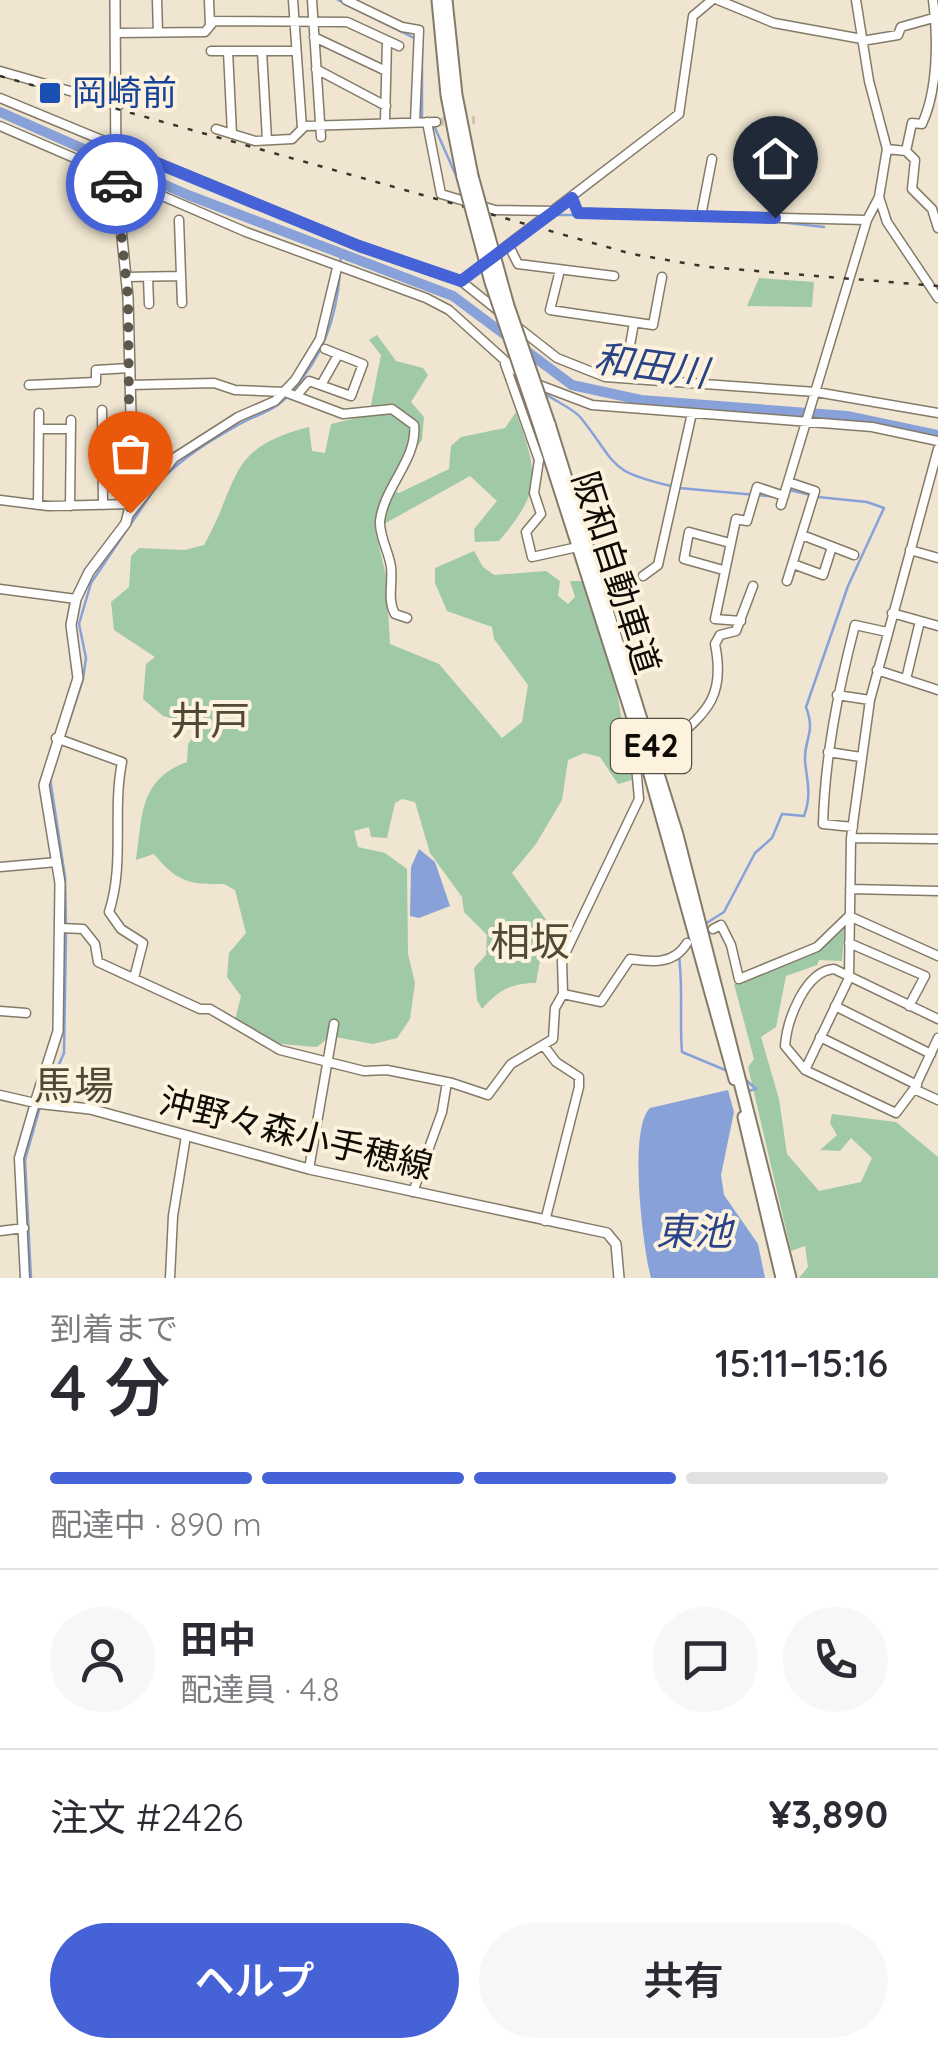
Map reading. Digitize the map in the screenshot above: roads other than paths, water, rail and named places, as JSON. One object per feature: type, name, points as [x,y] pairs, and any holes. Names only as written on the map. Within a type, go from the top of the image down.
[{"type":"highway","name":"阪和自動車道","points":[[438,0],[447,95],[467,177],[544,426],[646,726],[790,1278]]},
{"type":"highway","name":"阪和自動車道","points":[[446,0],[467,177]]},
{"type":"highway","name":"阪和自動車道","points":[[749,1120],[782,1278]]},
{"type":"main road","points":[[34,1103],[58,1031],[57,862],[44,785],[78,678],[72,625],[76,599],[88,572],[131,509],[126,277],[116,178],[119,105],[115,0]]},
{"type":"main road","name":"沖野々森小手穂線","points":[[34,1103],[90,1109],[309,1169],[612,1235],[618,1278]]},
{"type":"street","points":[[157,0],[158,33]]},
{"type":"street","points":[[209,0],[210,26]]},
{"type":"street","points":[[293,0],[302,128]]},
{"type":"street","points":[[312,0],[321,137]]},
{"type":"street","points":[[346,0],[402,27],[419,30],[415,122]]},
{"type":"street","points":[[461,281],[679,114],[691,22],[715,0],[774,22],[862,40],[898,36],[901,27],[937,17]]},
{"type":"street","points":[[751,12],[755,0]]},
{"type":"street","points":[[741,622],[715,619],[736,519],[747,520],[756,487],[782,500],[867,220],[880,198],[887,150],[856,0]]},
{"type":"street","points":[[906,152],[912,123],[922,124],[930,106],[937,17],[933,0]]},
{"type":"street","points":[[117,33],[206,32],[214,21],[346,22],[399,46]]},
{"type":"street","points":[[314,37],[386,71]]},
{"type":"street","points":[[385,122],[387,41]]},
{"type":"street","points":[[211,51],[294,51]]},
{"type":"street","points":[[228,51],[232,134]]},
{"type":"street","points":[[262,51],[266,140]]},
{"type":"street","points":[[316,69],[386,106]]},
{"type":"street","points":[[0,72],[119,105]]},
{"type":"street","points":[[0,98],[359,246],[461,281],[534,341],[577,370],[604,377],[816,394],[938,413]]},
{"type":"street","points":[[216,130],[266,140],[292,139],[302,128],[320,124],[432,122],[441,194],[495,210],[554,211]]},
{"type":"street","points":[[0,126],[116,178],[449,310],[526,379],[592,404],[872,427],[938,441]]},
{"type":"street","points":[[887,150],[906,152],[915,160],[912,188],[932,209],[938,228]]},
{"type":"street","points":[[701,216],[712,159]]},
{"type":"street","points":[[572,198],[578,213],[867,220]]},
{"type":"street","points":[[880,198],[888,222],[938,298]]},
{"type":"street","points":[[179,220],[182,303]]},
{"type":"street","points":[[509,246],[518,264],[614,276]]},
{"type":"street","points":[[0,500],[131,509],[174,458],[285,392],[320,339],[338,268]]},
{"type":"street","points":[[560,270],[550,310],[653,325],[662,277]]},
{"type":"street","points":[[126,277],[181,276]]},
{"type":"street","points":[[148,277],[149,304]]},
{"type":"street","points":[[628,356],[634,323]]},
{"type":"street","points":[[298,394],[309,380],[351,396],[363,364],[324,349]]},
{"type":"street","points":[[321,385],[338,354]]},
{"type":"street","points":[[502,360],[538,460],[534,494],[541,514],[526,532],[532,557],[572,548]]},
{"type":"street","points":[[30,385],[96,382],[96,370],[129,368]]},
{"type":"street","points":[[130,385],[214,383],[235,390],[285,392],[343,414],[392,409],[414,426],[414,446],[402,462],[380,518],[390,563],[390,607],[394,614],[407,618]]},
{"type":"street","points":[[102,410],[103,505]]},
{"type":"street","points":[[38,504],[39,412]]},
{"type":"street","points":[[643,576],[658,565],[692,412]]},
{"type":"street","points":[[39,429],[71,425],[70,506]]},
{"type":"street","points":[[102,439],[131,438]]},
{"type":"street","points":[[805,1070],[849,978],[852,838],[860,757],[877,670],[938,449]]},
{"type":"street","points":[[787,580],[815,491],[788,482]]},
{"type":"street","points":[[723,570],[684,559],[690,532],[730,543]]},
{"type":"street","points":[[802,536],[854,554]]},
{"type":"street","points":[[792,564],[823,575],[832,547]]},
{"type":"street","points":[[910,550],[938,558]]},
{"type":"street","points":[[60,928],[83,930],[95,944],[98,962],[200,1009],[210,1009],[280,1050],[364,1072],[387,1070],[446,1082],[488,1095],[511,1064],[553,1039],[556,1008],[564,994],[562,960],[639,800],[635,755],[668,746],[705,712],[715,695],[720,669],[714,644],[720,635],[736,631],[753,586]]},
{"type":"street","points":[[0,590],[76,599]]},
{"type":"street","points":[[892,613],[938,625]]},
{"type":"street","points":[[906,678],[920,622]]},
{"type":"street","points":[[853,826],[823,824],[837,695],[855,624],[887,632]]},
{"type":"street","points":[[877,670],[938,690]]},
{"type":"street","points":[[837,695],[870,700]]},
{"type":"street","points":[[56,738],[122,762],[117,788],[117,888],[109,912],[121,929],[143,943],[134,978]]},
{"type":"street","points":[[828,752],[860,757]]},
{"type":"street","points":[[852,838],[938,840]]},
{"type":"street","points":[[0,866],[57,862]]},
{"type":"street","points":[[850,889],[938,890]]},
{"type":"street","points":[[713,929],[721,925],[732,945],[739,979],[817,946],[849,916]]},
{"type":"street","points":[[849,916],[938,956]]},
{"type":"street","points":[[564,994],[601,1002],[630,959],[658,962],[681,953],[687,943]]},
{"type":"street","points":[[849,943],[925,976],[909,1006]]},
{"type":"street","points":[[938,1019],[834,969],[822,970],[812,978],[786,1032],[784,1046],[805,1070],[896,1113],[916,1087],[938,1038]]},
{"type":"street","points":[[835,1006],[931,1054]]},
{"type":"street","points":[[0,1011],[26,1013]]},
{"type":"street","points":[[309,1169],[334,1024]]},
{"type":"street","points":[[820,1038],[938,1100]]},
{"type":"street","points":[[544,1046],[556,1062],[579,1077],[565,1157],[545,1221]]},
{"type":"street","points":[[413,1192],[442,1112],[446,1082]]},
{"type":"street","points":[[0,1095],[34,1103],[19,1158],[24,1278]]},
{"type":"street","points":[[170,1278],[175,1200],[186,1136]]},
{"type":"street","points":[[0,1231],[24,1228]]},
{"type":"water","points":[[419,849],[435,862],[450,906],[419,918],[410,916],[411,867]]},
{"type":"water","name":"東池","points":[[728,1090],[734,1112],[721,1175],[724,1195],[758,1244],[765,1278],[651,1278],[639,1190],[643,1120],[650,1108]]},
{"type":"waterway","points":[[338,0],[418,40]]},
{"type":"waterway","points":[[422,46],[422,118]]},
{"type":"waterway","name":"和田川","points":[[0,112],[188,195],[453,296],[572,385],[641,400],[847,416],[938,435]]},
{"type":"waterway","points":[[429,128],[435,128],[458,180]]},
{"type":"waterway","points":[[511,214],[543,215]]},
{"type":"waterway","points":[[551,215],[578,215]]},
{"type":"waterway","points":[[771,221],[824,227]]},
{"type":"waterway","points":[[340,265],[341,255]]},
{"type":"waterway","points":[[291,392],[312,365],[326,337],[340,273]]},
{"type":"waterway","points":[[543,392],[578,414],[624,471],[671,486]]},
{"type":"waterway","points":[[161,480],[207,443],[286,398]]},
{"type":"waterway","points":[[679,488],[779,497]]},
{"type":"waterway","points":[[789,490],[811,495]]},
{"type":"waterway","points":[[67,728],[83,679],[86,658],[79,624],[91,583],[153,491]]},
{"type":"waterway","points":[[705,924],[724,912],[755,853],[772,838],[782,814],[804,816],[808,788],[805,753],[810,730],[806,707],[848,586],[884,508],[867,502],[818,497]]},
{"type":"waterway","points":[[50,778],[65,877],[66,924]]},
{"type":"waterway","points":[[43,1100],[64,1053],[66,932]]},
{"type":"waterway","points":[[691,935],[678,949],[682,1052],[730,1072]]},
{"type":"waterway","points":[[746,1080],[756,1089],[748,1091]]},
{"type":"waterway","points":[[31,1278],[25,1160],[40,1107]]},
{"type":"tunnel","points":[[436,122],[475,120]]},
{"type":"railway","points":[[0,76],[632,254],[708,267],[938,286]]},
{"type":"place","name":"岡崎前","points":[[50,93]]},
{"type":"district","name":"井戸","points":[[210,721]]},
{"type":"district","name":"相坂","points":[[530,942]]},
{"type":"district","name":"馬場","points":[[74,1086]]}]
